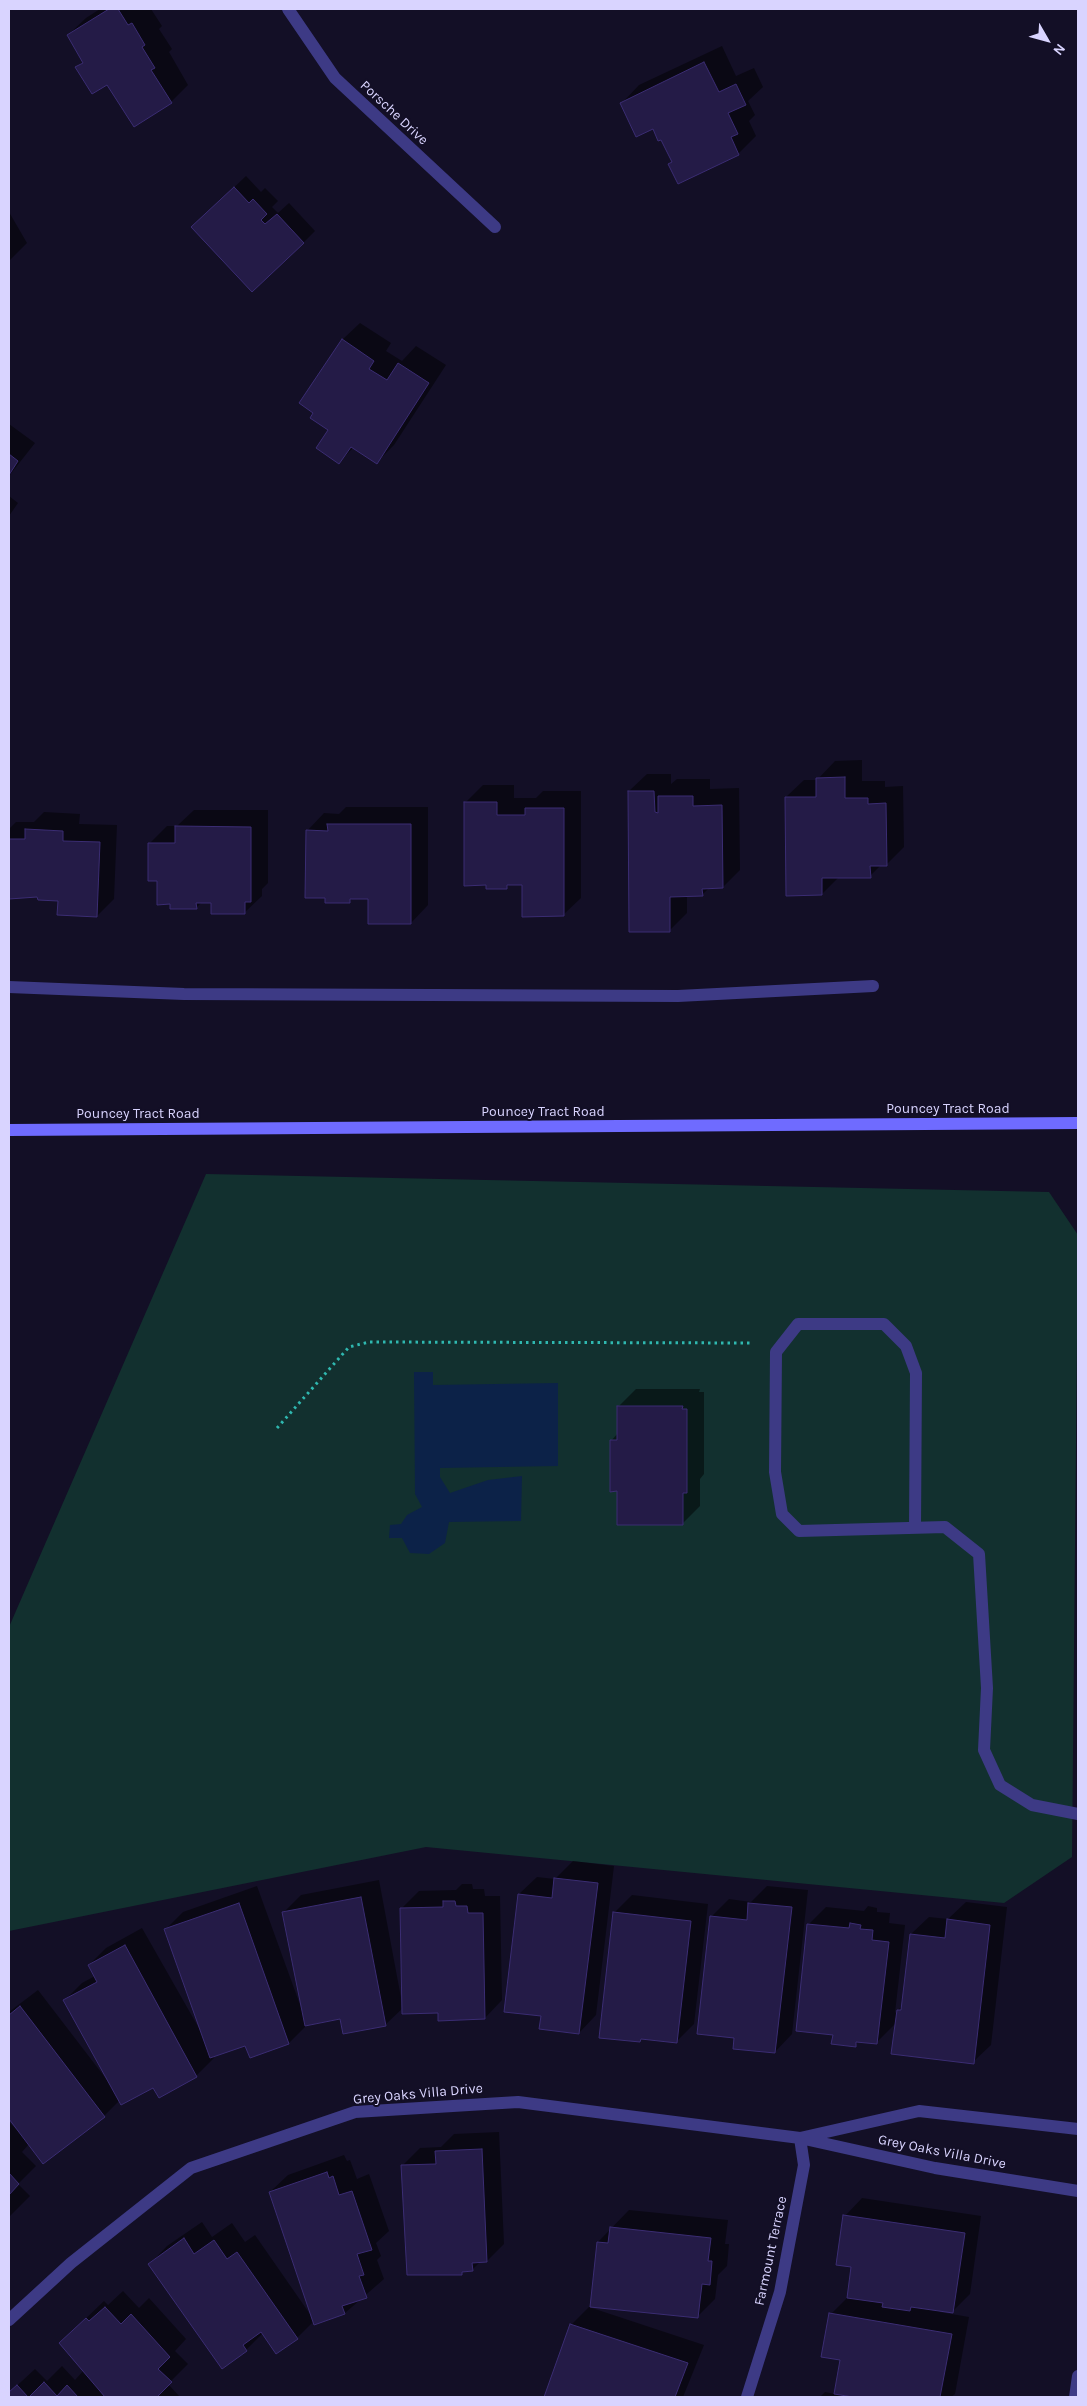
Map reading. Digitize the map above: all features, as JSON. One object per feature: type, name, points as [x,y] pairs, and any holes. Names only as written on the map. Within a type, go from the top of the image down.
[{"type":"main road","name":"Pouncey Tract Road","points":[[9,1130],[1078,1123]]},
{"type":"street","name":"Porsche Drive","points":[[288,9],[335,78],[495,227]]},
{"type":"street","points":[[9,987],[184,994],[678,996],[873,986]]},
{"type":"street","points":[[915,1527],[916,1373],[906,1346],[884,1324],[798,1324],[776,1352],[775,1472],[782,1514],[799,1531],[945,1527],[979,1554],[987,1688],[984,1750],[1000,1786],[1032,1805],[1078,1814]]},
{"type":"street","name":"Grey Oaks Villa Drive","points":[[9,2320],[71,2263],[191,2168],[356,2112],[518,2102],[800,2138],[935,2168],[1078,2191]]},
{"type":"street","name":"Grey Oaks Villa Drive","points":[[800,2138],[919,2111],[1078,2129]]},
{"type":"street","name":"Farmount Terrace","points":[[747,2397],[780,2292],[804,2165],[800,2138]]},
{"type":"street","points":[[1075,2397],[1078,2376]]},
{"type":"path","points":[[277,1428],[349,1348],[369,1342],[783,1343]]},
{"type":"green space","points":[[206,1174],[1049,1192],[1078,1235],[1072,1857],[1004,1903],[426,1847],[9,1931],[9,1627]]},
{"type":"water","points":[[414,1372],[433,1372],[433,1385],[558,1383],[558,1466],[440,1468],[440,1477],[450,1493],[488,1480],[522,1476],[521,1521],[449,1522],[445,1543],[429,1554],[410,1553],[402,1538],[389,1538],[390,1525],[401,1524],[407,1515],[422,1507],[415,1494]]},
{"type":"building","points":[[109,9],[118,9],[128,25],[132,23],[145,45],[142,47],[155,68],[151,70],[172,103],[134,127],[107,85],[92,94],[75,67],[83,63],[67,35]]},
{"type":"building","points":[[704,62],[719,92],[736,84],[746,105],[728,113],[738,134],[731,137],[739,155],[678,184],[668,164],[672,162],[661,140],[658,141],[653,129],[636,137],[620,103]]},
{"type":"building","points":[[234,187],[249,203],[253,199],[267,214],[261,220],[265,224],[277,214],[304,243],[252,292],[191,227]]},
{"type":"building","points":[[342,339],[374,361],[369,369],[387,380],[398,363],[429,383],[377,464],[351,447],[339,464],[316,448],[328,430],[310,418],[313,413],[299,403]]},
{"type":"building","points":[[9,454],[18,461],[9,475]]},
{"type":"building","points":[[845,777],[845,798],[868,798],[868,804],[886,803],[887,866],[870,866],[871,878],[822,878],[822,895],[786,896],[785,797],[816,797],[816,778]]},
{"type":"building","points":[[628,791],[654,791],[655,812],[658,813],[658,796],[693,796],[693,806],[722,805],[723,888],[702,889],[703,896],[670,897],[670,932],[629,932]]},
{"type":"building","points":[[464,802],[497,802],[497,815],[525,815],[525,808],[564,808],[564,916],[522,917],[522,885],[507,885],[507,889],[486,889],[486,885],[464,886]]},
{"type":"building","points":[[327,824],[411,824],[411,924],[368,924],[368,899],[350,899],[350,903],[325,903],[325,898],[305,898],[306,830],[328,831]]},
{"type":"building","points":[[175,826],[251,827],[251,902],[245,902],[245,914],[211,914],[211,903],[196,903],[197,909],[170,909],[170,904],[157,905],[157,881],[148,881],[148,843],[175,843]]},
{"type":"building","points":[[25,829],[63,831],[63,841],[100,842],[97,917],[57,915],[58,901],[38,900],[37,897],[9,899],[9,839],[25,839]]},
{"type":"building","points":[[617,1406],[683,1406],[682,1409],[687,1409],[687,1493],[683,1493],[683,1525],[617,1525],[617,1491],[610,1492],[610,1440],[617,1440]]},
{"type":"building","points":[[554,1878],[598,1883],[579,2034],[539,2029],[541,2016],[504,2012],[518,1894],[552,1898]]},
{"type":"building","points":[[361,1897],[386,2026],[343,2034],[340,2019],[305,2026],[282,1912]]},
{"type":"building","points":[[443,1901],[455,1901],[456,1906],[467,1906],[468,1913],[483,1913],[485,2019],[438,2021],[438,2013],[402,2014],[400,1908],[443,1907]]},
{"type":"building","points":[[239,1903],[289,2044],[250,2058],[245,2046],[210,2058],[164,1929]]},
{"type":"building","points":[[748,1903],[792,1907],[775,2053],[733,2049],[734,2038],[697,2034],[710,1916],[747,1920]]},
{"type":"building","points":[[613,1912],[691,1921],[677,2043],[641,2039],[640,2042],[599,2038]]},
{"type":"building","points":[[947,1919],[990,1925],[974,2064],[891,2054],[897,2010],[901,2010],[910,1934],[945,1938]]},
{"type":"building","points":[[850,1923],[861,1925],[860,1929],[873,1930],[872,1940],[889,1942],[877,2044],[856,2042],[856,2047],[831,2044],[833,2035],[796,2031],[807,1924],[849,1928]]},
{"type":"building","points":[[125,1945],[197,2077],[159,2098],[153,2088],[121,2105],[63,2000],[97,1982],[88,1965]]},
{"type":"building","points":[[20,2006],[105,2117],[43,2164],[9,2119],[9,2015]]},
{"type":"building","points":[[482,2149],[487,2262],[472,2263],[473,2271],[462,2272],[462,2275],[407,2275],[401,2165],[436,2164],[435,2151]]},
{"type":"building","points":[[327,2172],[329,2178],[333,2176],[339,2195],[352,2191],[372,2250],[357,2254],[364,2275],[359,2276],[367,2298],[342,2306],[345,2314],[314,2325],[269,2192]]},
{"type":"building","points":[[9,2173],[19,2184],[9,2195]]},
{"type":"building","points":[[843,2215],[965,2233],[953,2313],[911,2307],[910,2311],[882,2307],[883,2303],[847,2298],[851,2267],[836,2265]]},
{"type":"building","points":[[610,2227],[711,2238],[708,2261],[712,2261],[710,2285],[702,2284],[698,2318],[590,2307],[597,2242],[608,2243]]},
{"type":"building","points":[[184,2238],[194,2254],[214,2240],[227,2259],[237,2252],[298,2339],[276,2354],[261,2332],[243,2345],[247,2351],[222,2369],[148,2264]]},
{"type":"building","points":[[105,2307],[121,2324],[131,2314],[170,2357],[158,2369],[172,2382],[157,2397],[105,2397],[59,2343],[86,2318],[89,2321]]},
{"type":"building","points":[[829,2313],[952,2334],[940,2397],[853,2397],[834,2394],[840,2360],[821,2357]]},
{"type":"building","points":[[570,2324],[688,2363],[675,2397],[544,2397]]},
{"type":"building","points":[[44,2382],[57,2396],[67,2385],[78,2397],[29,2397]]},
{"type":"building","points":[[17,2385],[28,2397],[9,2397],[9,2392]]}]
